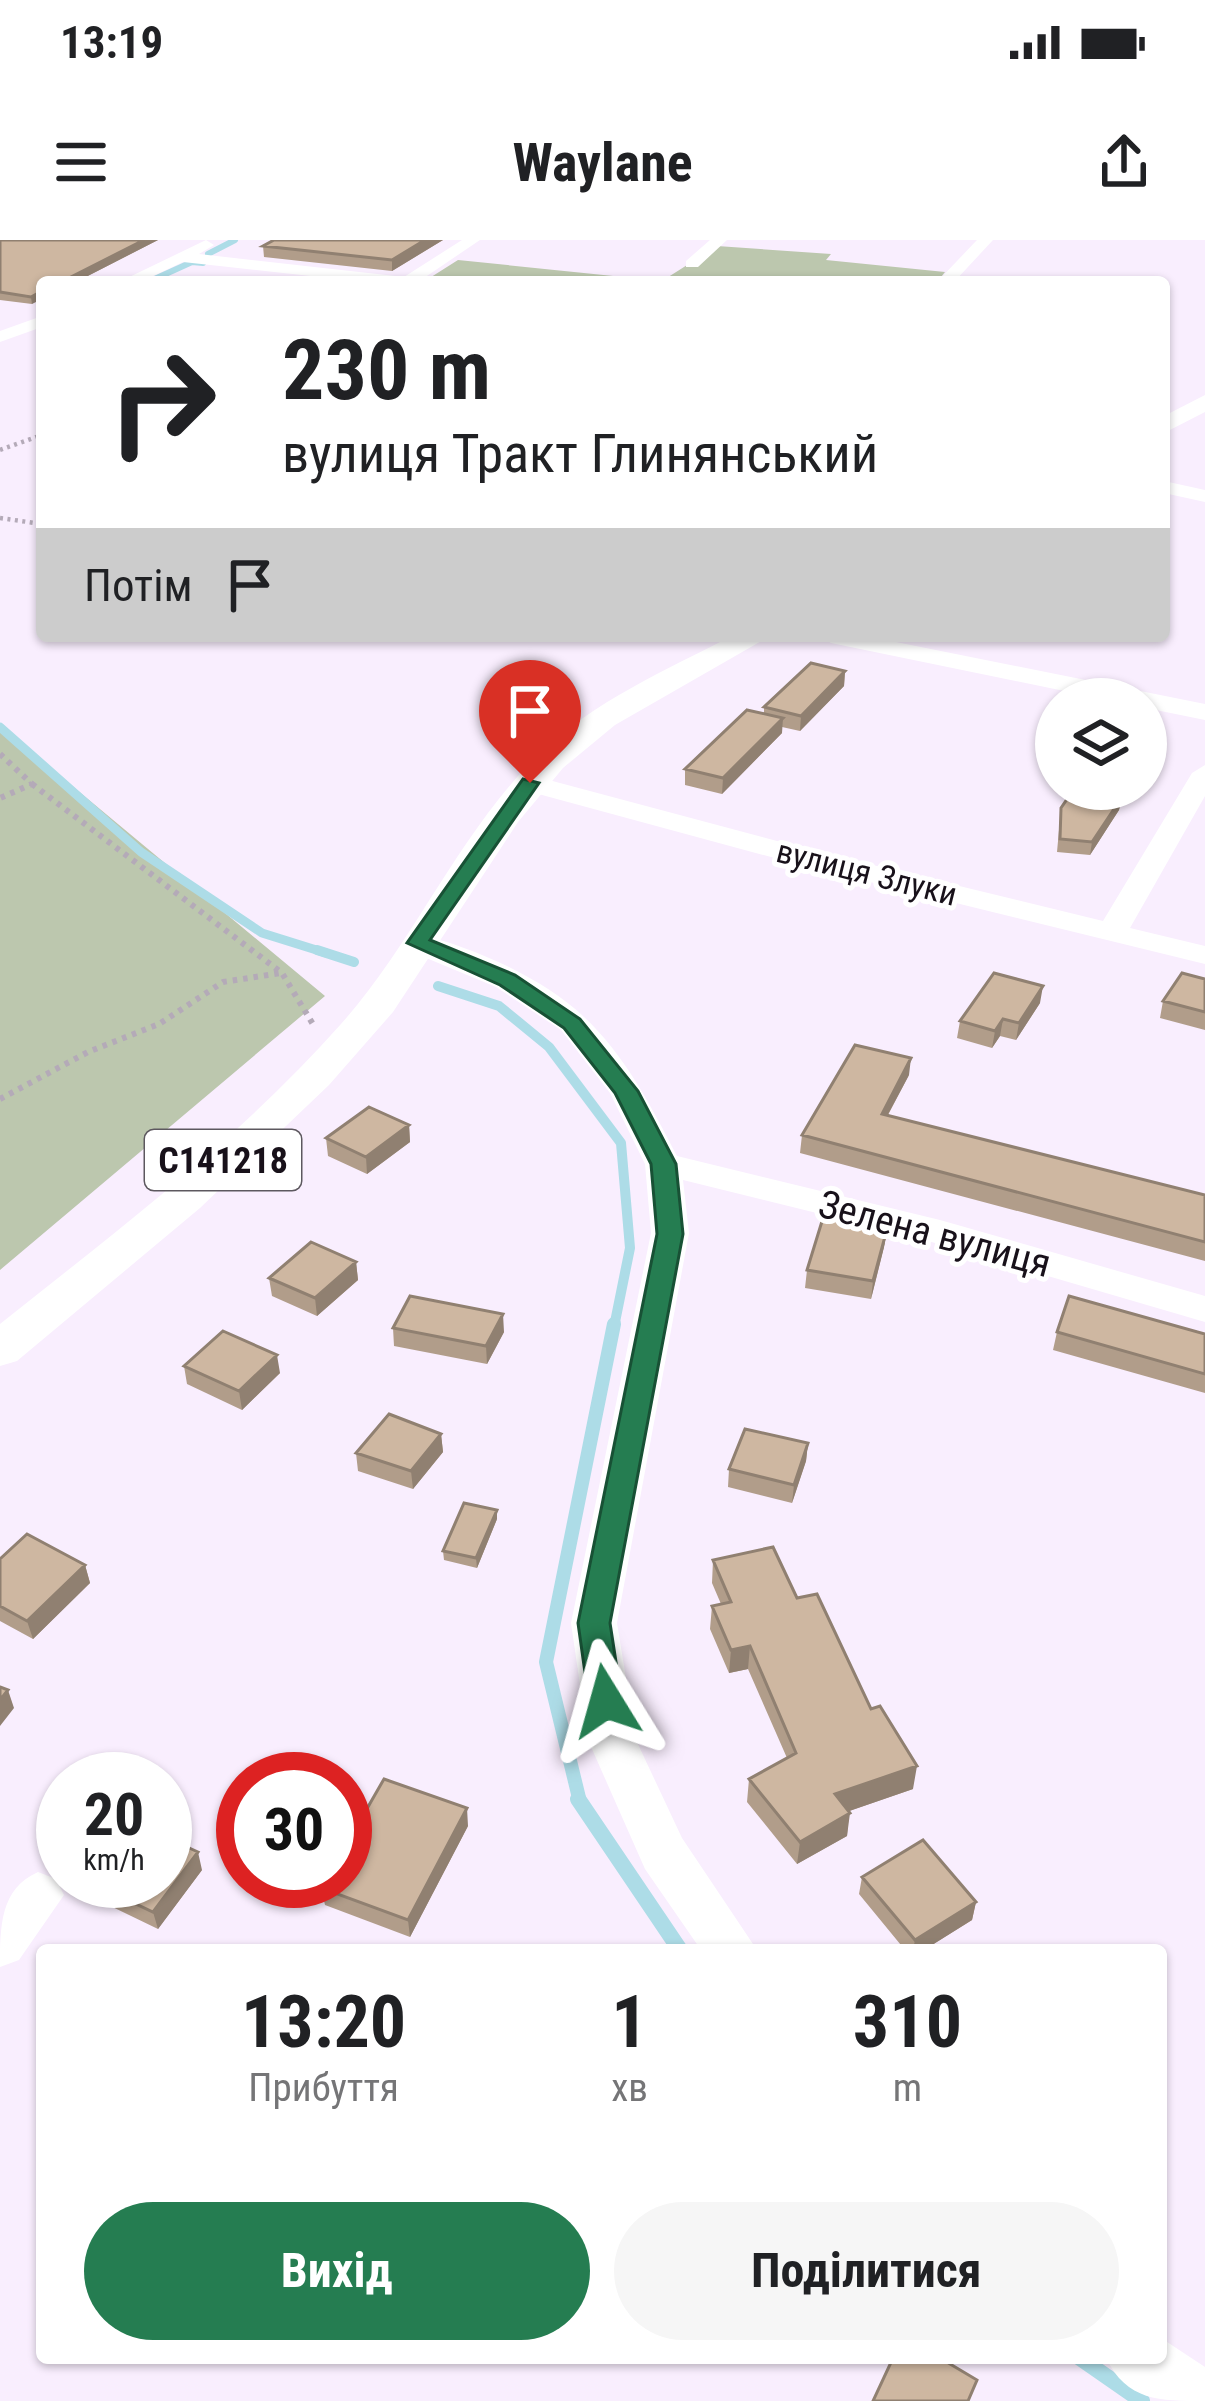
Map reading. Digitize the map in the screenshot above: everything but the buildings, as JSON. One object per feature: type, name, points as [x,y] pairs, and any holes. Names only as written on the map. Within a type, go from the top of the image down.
[{"type":"main road","points":[[1170,423],[1205,402]]},
{"type":"main road","name":"С141218","points":[[0,1349],[264,1125],[341,1046],[530,783],[576,740],[624,706],[744,642]]},
{"type":"street","points":[[141,276],[217,240]]},
{"type":"street","points":[[416,276],[472,240]]},
{"type":"street","points":[[692,264],[718,240]]},
{"type":"street","points":[[951,276],[985,240]]},
{"type":"street","points":[[182,257],[353,276]]},
{"type":"street","points":[[0,338],[36,323]]},
{"type":"street","points":[[1170,488],[1205,496]]},
{"type":"street","points":[[860,642],[1036,678]]},
{"type":"street","points":[[1167,705],[1205,712]]},
{"type":"street","points":[[1112,932],[1205,773]]},
{"type":"street","name":"вулиця Злуки","points":[[530,783],[803,857],[1205,955]]},
{"type":"street","points":[[418,943],[507,980],[572,1024],[626,1091],[663,1164],[670,1234],[594,1623],[612,1740],[663,1853],[727,1944]]},
{"type":"street","name":"Зелена вулиця","points":[[663,1164],[927,1228],[1205,1309]]},
{"type":"street","points":[[0,1943],[36,1898]]},
{"type":"street","points":[[1146,2364],[1200,2401]]},
{"type":"path","points":[[0,450],[36,437]]},
{"type":"path","points":[[0,518],[36,523]]},
{"type":"path","points":[[0,754],[32,784],[282,973],[308,1022],[341,1046]]},
{"type":"path","points":[[0,798],[32,784]]},
{"type":"path","points":[[0,1100],[88,1052],[159,1024],[223,982],[282,973]]},
{"type":"green space","points":[[717,246],[831,254],[826,260],[945,272],[942,276],[670,276]]},
{"type":"green space","points":[[458,260],[613,276],[433,276]]},
{"type":"green space","points":[[0,726],[325,996],[0,1270]]},
{"type":"waterway","points":[[208,254],[235,240]]},
{"type":"waterway","points":[[161,276],[192,262],[203,263]]},
{"type":"waterway","points":[[0,727],[141,852],[262,933],[326,953]]},
{"type":"waterway","points":[[317,950],[354,962]]},
{"type":"waterway","points":[[438,986],[499,1006],[549,1047],[621,1143],[630,1248],[614,1327]]},
{"type":"waterway","points":[[580,1802],[546,1662],[614,1324]]},
{"type":"waterway","points":[[580,1802],[676,1944]]},
{"type":"waterway","points":[[1089,2364],[1142,2401]]},
{"type":"route","points":[[530,783],[418,943],[507,980],[572,1024],[626,1091],[663,1164],[670,1234],[594,1623],[606,1701]]}]
